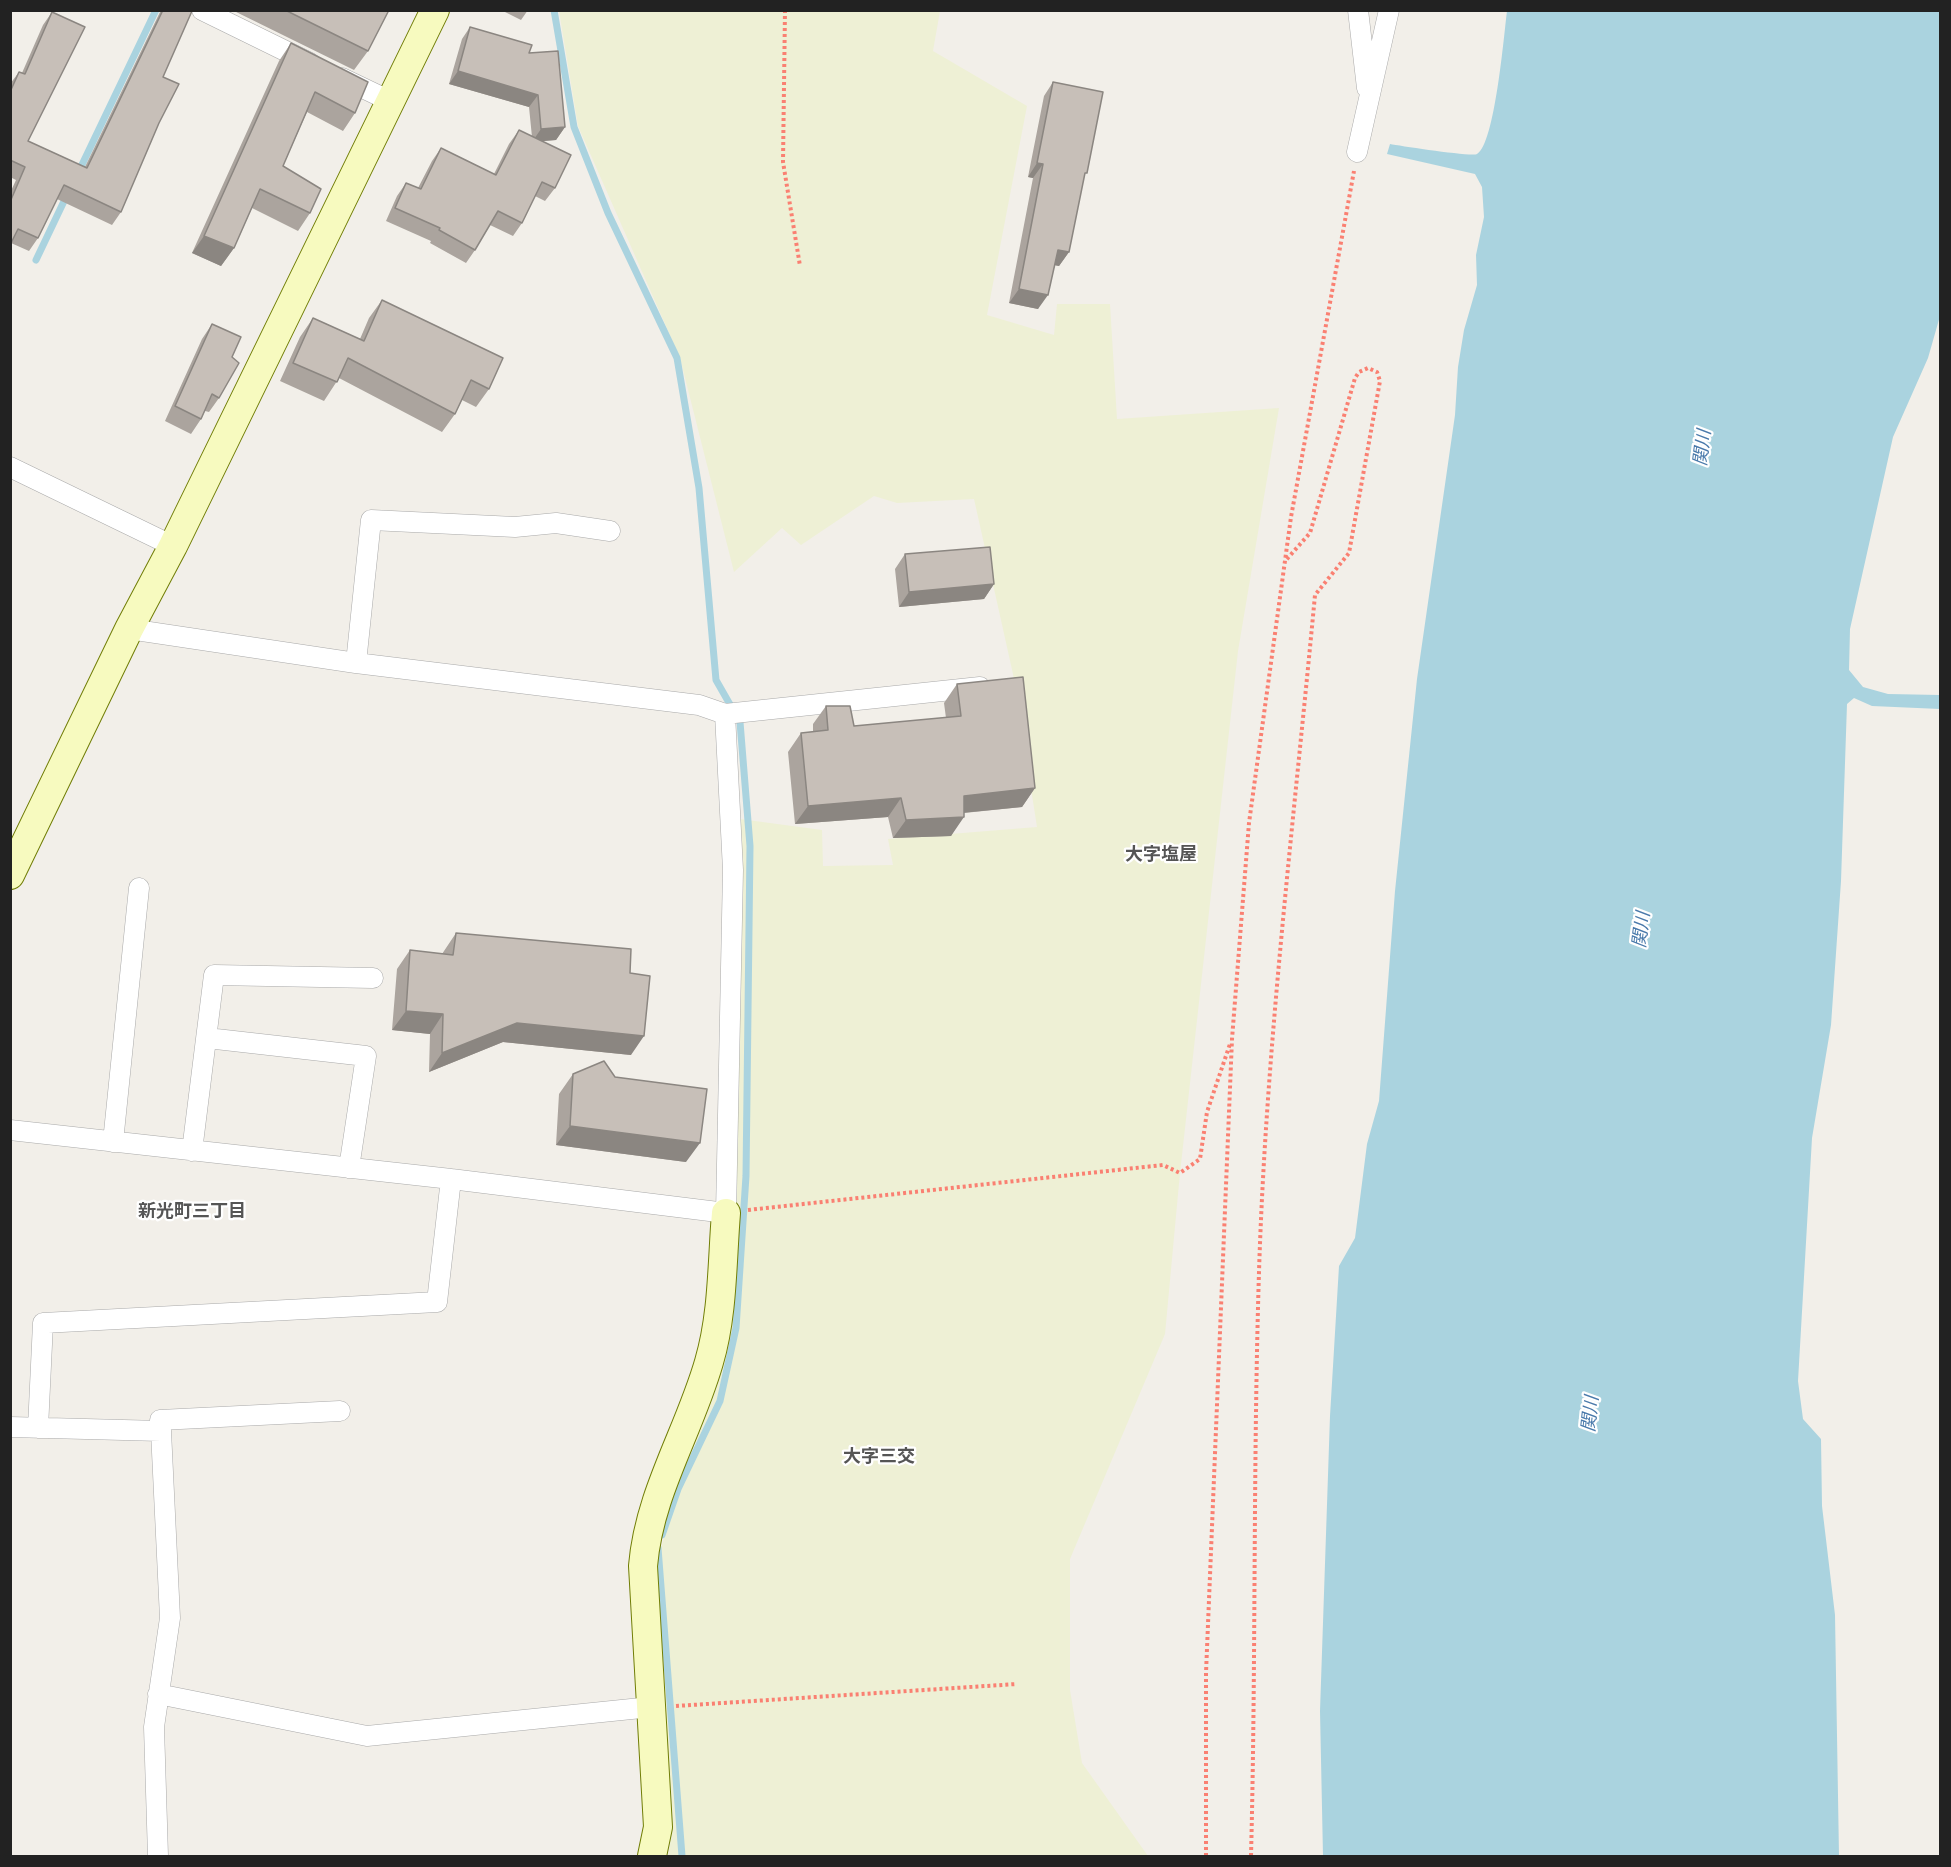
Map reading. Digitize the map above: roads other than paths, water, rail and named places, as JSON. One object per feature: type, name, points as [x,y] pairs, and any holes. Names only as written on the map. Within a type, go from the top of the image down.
[{"type":"street","points":[[202,10],[390,101]]},
{"type":"street","points":[[10,874],[435,10]]},
{"type":"street","points":[[1358,10],[1367,88],[1357,153],[1389,10]]},
{"type":"street","points":[[10,467],[173,546]]},
{"type":"street","points":[[356,663],[371,520],[515,527],[556,524],[610,531]]},
{"type":"street","points":[[129,629],[356,663],[699,705],[725,714],[995,685]]},
{"type":"street","points":[[651,1857],[658,1827],[643,1566],[646,1535],[656,1497],[677,1451],[709,1362],[717,1326],[726,1213],[733,870],[725,714]]},
{"type":"street","points":[[113,1142],[139,888]]},
{"type":"street","points":[[192,1151],[214,975],[373,978]]},
{"type":"street","points":[[207,1038],[366,1056],[349,1168]]},
{"type":"street","points":[[10,1130],[451,1179],[726,1213]]},
{"type":"street","points":[[38,1428],[43,1323],[437,1302],[451,1179]]},
{"type":"street","points":[[158,1857],[153,1765],[158,1694],[170,1618],[160,1420],[340,1411]]},
{"type":"street","points":[[10,1427],[161,1431]]},
{"type":"street","points":[[158,1694],[367,1736],[651,1707]]},
{"type":"water","name":"関川","points":[[1507,11],[1940,11],[1940,316],[1928,358],[1893,437],[1850,629],[1849,670],[1863,687],[1888,694],[1940,695],[1940,709],[1872,706],[1854,698],[1847,704],[1841,881],[1831,1025],[1812,1138],[1798,1381],[1803,1419],[1821,1439],[1822,1506],[1835,1615],[1839,1856],[1323,1856],[1320,1711],[1330,1416],[1339,1266],[1355,1238],[1367,1144],[1379,1101],[1395,891],[1417,679],[1455,415],[1458,367],[1464,330],[1477,285],[1476,255],[1484,217],[1482,187],[1475,174],[1387,154],[1390,144],[1450,153],[1477,154],[1489,131],[1494,110]]},
{"type":"waterway","points":[[78,173],[156,10]]},
{"type":"waterway","points":[[554,10],[574,127],[608,213],[677,358],[699,488],[716,680],[740,722],[750,846],[746,1176],[736,1328],[720,1401],[678,1489],[662,1535]]},
{"type":"waterway","points":[[36,260],[66,197]]},
{"type":"waterway","points":[[658,1548],[682,1856]]},
{"type":"district","name":"大字塩屋","points":[[1161,855]]},
{"type":"district","name":"新光町三丁目","points":[[192,1212]]},
{"type":"district","name":"大字三交","points":[[879,1457]]}]
